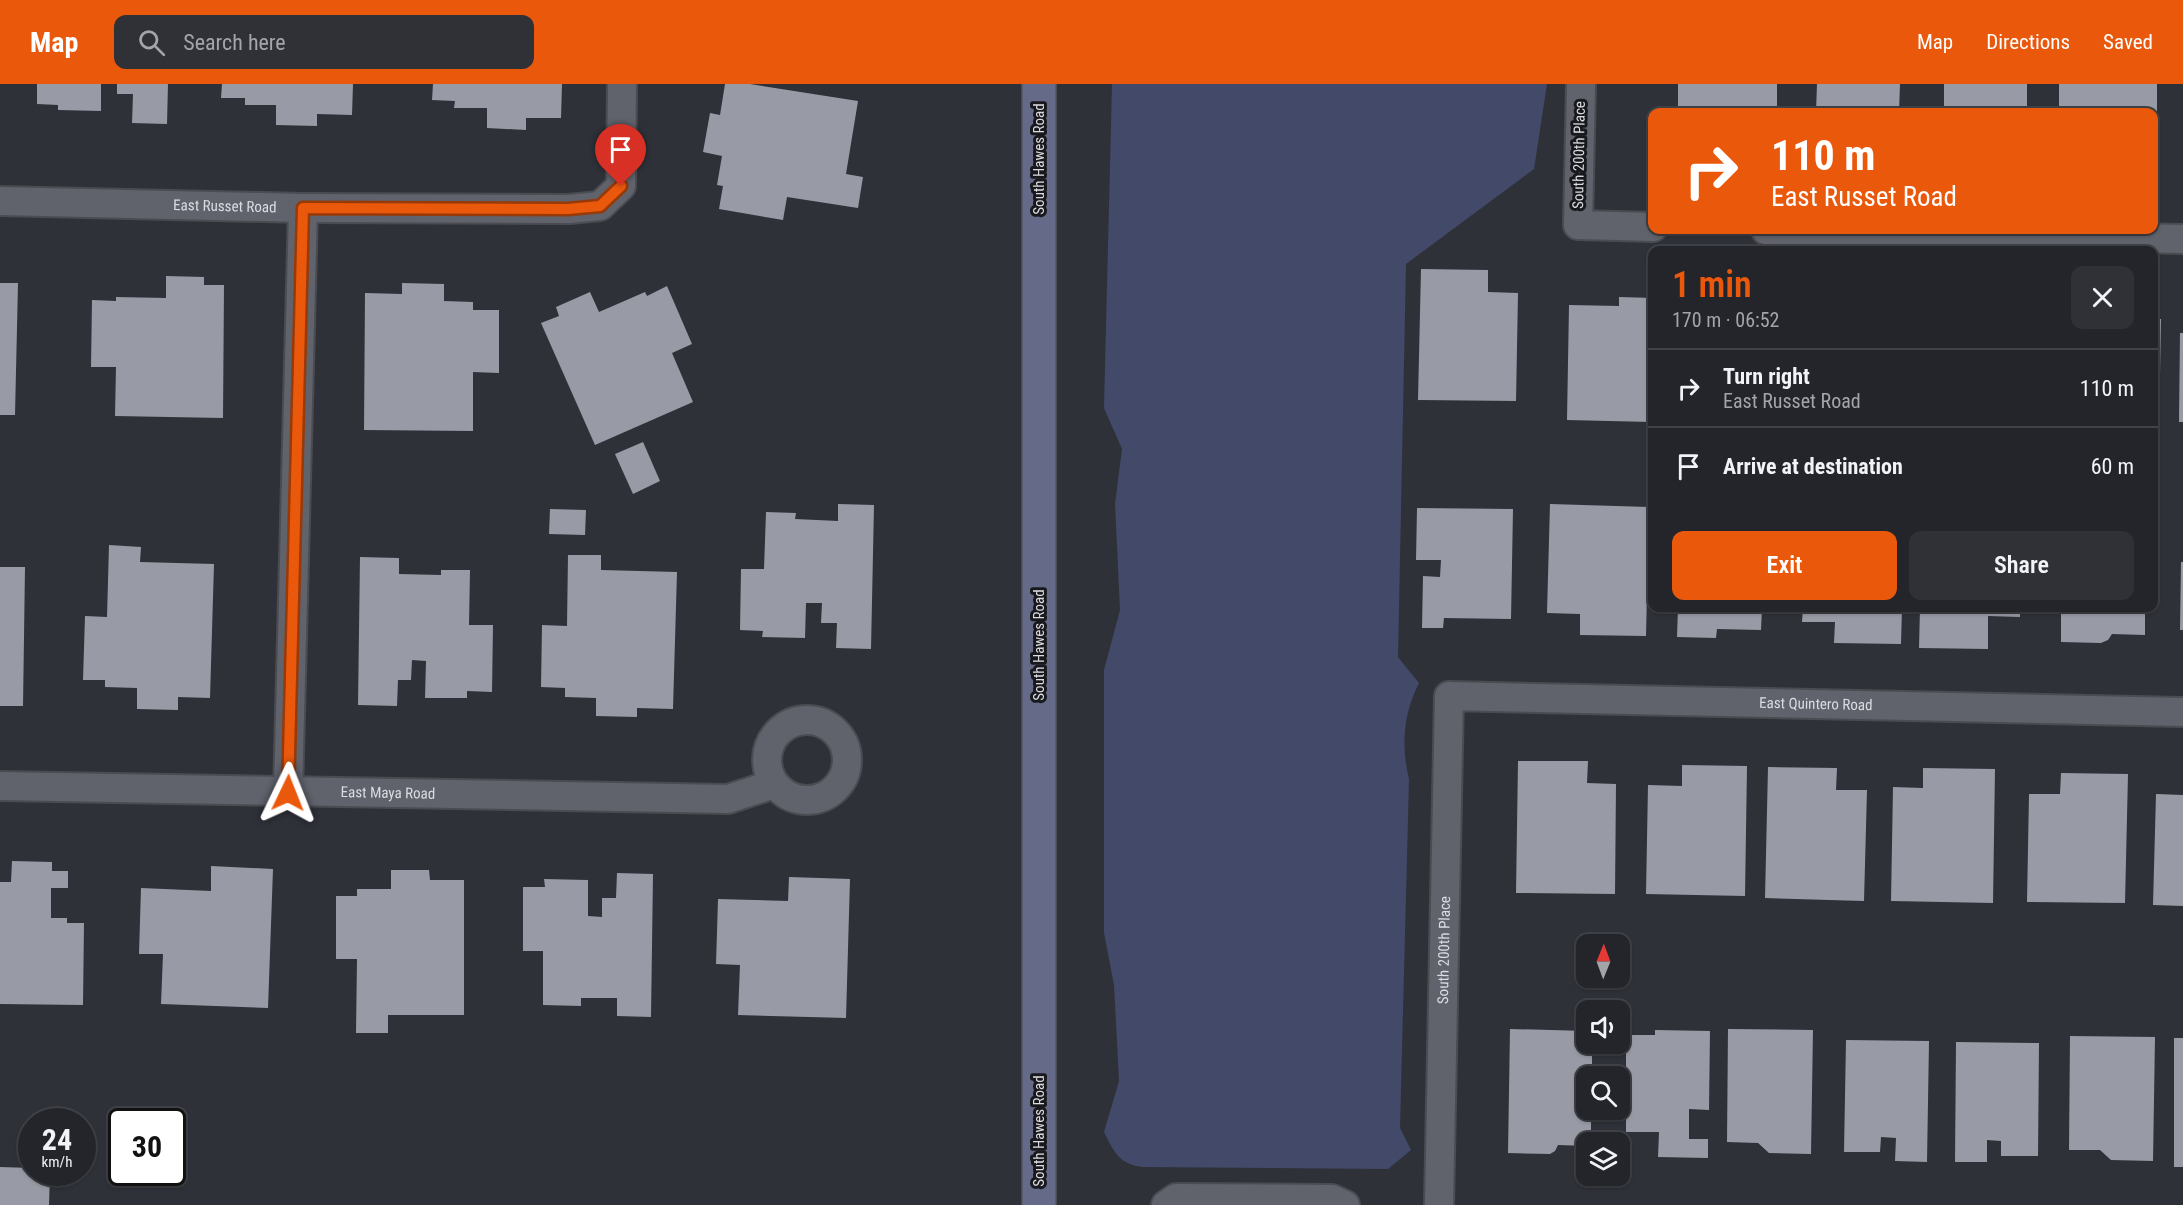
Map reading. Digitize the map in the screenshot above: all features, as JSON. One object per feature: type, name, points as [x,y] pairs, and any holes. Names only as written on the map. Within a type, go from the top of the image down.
[{"type":"main road","name":"South Hawes Road","points":[[1039,84],[1039,1205]]},
{"type":"street","name":"East Russet Road","points":[[0,201],[303,208],[568,209],[600,206],[621,186],[622,84]]},
{"type":"street","name":"South 200th Place","points":[[1581,84],[1578,225],[1648,227]]},
{"type":"street","points":[[288,793],[303,208]]},
{"type":"street","points":[[1951,234],[2183,239]]},
{"type":"street","name":"South 200th Place","points":[[1439,1205],[1449,696]]},
{"type":"street","name":"East Quintero Road","points":[[1449,696],[2183,712]]},
{"type":"street","name":"East Maya Road","points":[[0,786],[288,793],[728,799],[774,784]]},
{"type":"street","points":[[1166,1205],[1176,1198],[1188,1198],[1332,1199],[1345,1205]]},
{"type":"shaded area","points":[[1112,84],[1547,84],[1534,169],[1406,264],[1398,657],[1419,683],[1407,718],[1404,742],[1409,779],[1400,1128],[1411,1150],[1388,1169],[1142,1167],[1128,1163],[1118,1156],[1104,1132],[1119,1081],[1114,985],[1104,933],[1104,670],[1120,610],[1115,504],[1122,449],[1104,408]]},
{"type":"building","points":[[37,84],[101,84],[101,111],[58,110],[58,105],[37,104]]},
{"type":"building","points":[[117,84],[168,84],[167,124],[132,123],[133,94],[117,94]]},
{"type":"building","points":[[222,84],[353,84],[352,115],[317,114],[317,126],[276,125],[276,105],[245,105],[245,98],[221,98]]},
{"type":"building","points":[[433,84],[562,84],[561,118],[526,118],[526,130],[487,128],[487,108],[454,108],[455,101],[432,100]]},
{"type":"building","points":[[725,84],[750,84],[858,101],[846,174],[863,177],[858,208],[787,197],[783,220],[719,209],[723,186],[717,185],[722,156],[703,152],[710,113],[720,115]]},
{"type":"building","points":[[1678,84],[1777,84],[1777,108],[1678,108]]},
{"type":"building","points":[[1817,84],[1900,84],[1899,108],[1816,108]]},
{"type":"building","points":[[1944,84],[2027,84],[2027,108],[1944,108]]},
{"type":"building","points":[[2059,84],[2157,84],[2157,108],[2059,108]]},
{"type":"building","points":[[1421,269],[1488,270],[1488,292],[1518,293],[1516,401],[1418,400]]},
{"type":"building","points":[[166,276],[204,277],[204,285],[224,285],[223,418],[115,416],[116,367],[91,367],[92,300],[116,301],[116,297],[166,298]]},
{"type":"building","points":[[0,283],[18,283],[15,415],[0,415]]},
{"type":"building","points":[[402,283],[444,284],[444,301],[473,302],[473,310],[499,310],[499,373],[473,372],[473,431],[364,430],[365,293],[402,294]]},
{"type":"building","points":[[667,286],[692,344],[672,353],[693,402],[595,445],[541,323],[559,316],[556,307],[590,292],[599,312],[645,292],[647,296]]},
{"type":"building","points":[[1619,297],[1648,298],[1648,422],[1567,420],[1569,305],[1619,306]]},
{"type":"building","points":[[2158,319],[2161,319],[2159,430]]},
{"type":"building","points":[[2180,333],[2183,333],[2183,422],[2179,422]]},
{"type":"building","points":[[643,442],[660,481],[633,494],[615,454]]},
{"type":"building","points":[[838,504],[874,505],[871,649],[836,648],[837,623],[821,623],[822,603],[806,603],[805,638],[762,637],[763,631],[740,630],[741,569],[764,569],[766,512],[796,513],[795,519],[838,521]]},
{"type":"building","points":[[1550,504],[1648,507],[1646,636],[1580,635],[1580,614],[1547,613]]},
{"type":"building","points":[[1417,508],[1513,509],[1511,619],[1444,618],[1443,628],[1422,628],[1423,576],[1440,577],[1441,560],[1416,560]]},
{"type":"building","points":[[550,509],[586,510],[585,535],[549,534]]},
{"type":"building","points":[[109,545],[141,547],[140,562],[214,564],[210,698],[178,697],[178,710],[137,709],[137,688],[105,687],[105,680],[83,680],[85,616],[107,617]]},
{"type":"building","points":[[568,555],[601,555],[601,570],[677,572],[673,709],[637,708],[637,717],[596,716],[596,698],[565,697],[565,688],[541,687],[542,625],[567,626]]},
{"type":"building","points":[[360,557],[399,558],[399,574],[441,575],[441,570],[470,570],[469,625],[493,625],[492,692],[467,691],[467,698],[425,698],[426,661],[412,660],[411,680],[398,680],[397,706],[358,705]]},
{"type":"building","points":[[2181,562],[2183,562],[2183,630],[2180,630]]},
{"type":"building","points":[[0,567],[25,567],[23,706],[0,706]]},
{"type":"building","points":[[1678,612],[1762,612],[1761,630],[1717,629],[1716,638],[1677,637]]},
{"type":"building","points":[[1803,612],[1902,612],[1901,644],[1834,643],[1835,622],[1802,622]]},
{"type":"building","points":[[1920,612],[2020,612],[2020,617],[1988,616],[1988,649],[1919,648]]},
{"type":"building","points":[[2061,612],[2145,612],[2145,635],[2112,634],[2108,640],[2101,643],[2061,642]]},
{"type":"building","points":[[1518,761],[1588,761],[1587,783],[1616,784],[1615,894],[1516,893]]},
{"type":"building","points":[[1682,765],[1747,766],[1745,896],[1646,894],[1648,785],[1682,786]]},
{"type":"building","points":[[1768,767],[1837,768],[1836,790],[1867,790],[1864,901],[1765,898]]},
{"type":"building","points":[[1923,768],[1995,769],[1993,903],[1891,901],[1893,787],[1923,788]]},
{"type":"building","points":[[2061,773],[2128,774],[2125,903],[2027,902],[2029,794],[2060,794]]},
{"type":"building","points":[[2156,794],[2183,795],[2183,906],[2153,905]]},
{"type":"building","points":[[12,861],[52,862],[52,871],[68,871],[68,888],[51,888],[51,918],[67,918],[67,923],[84,923],[83,1005],[0,1004],[0,882],[11,882]]},
{"type":"building","points":[[211,866],[273,869],[268,1008],[161,1004],[163,954],[139,954],[141,888],[211,891]]},
{"type":"building","points":[[391,870],[429,870],[430,880],[464,880],[464,1015],[388,1015],[388,1033],[356,1033],[357,959],[336,959],[336,896],[357,896],[357,889],[391,889]]},
{"type":"building","points":[[617,873],[653,874],[651,1017],[617,1016],[617,998],[581,998],[581,1006],[543,1005],[543,951],[523,951],[523,887],[545,887],[544,879],[588,880],[588,916],[602,917],[602,898],[616,898]]},
{"type":"building","points":[[789,877],[850,879],[846,1018],[738,1015],[740,965],[716,964],[718,899],[788,901]]},
{"type":"building","points":[[1510,1029],[1576,1031],[1576,1054],[1592,1054],[1592,1066],[1576,1066],[1576,1120],[1591,1120],[1591,1132],[1576,1132],[1576,1146],[1558,1145],[1550,1154],[1508,1153]]},
{"type":"building","points":[[1728,1029],[1813,1030],[1811,1154],[1769,1153],[1758,1143],[1727,1142]]},
{"type":"building","points":[[1655,1030],[1710,1031],[1709,1110],[1689,1109],[1689,1139],[1708,1139],[1708,1158],[1658,1157],[1659,1132],[1626,1132],[1626,1120],[1630,1120],[1630,1066],[1626,1066],[1626,1054],[1630,1054],[1630,1035],[1655,1035]]},
{"type":"building","points":[[2070,1036],[2155,1037],[2153,1161],[2111,1160],[2100,1150],[2069,1150]]},
{"type":"building","points":[[2174,1038],[2183,1038],[2183,1167],[2174,1167]]},
{"type":"building","points":[[1846,1040],[1929,1041],[1927,1162],[1895,1161],[1896,1138],[1881,1137],[1880,1152],[1844,1152]]},
{"type":"building","points":[[1956,1042],[2039,1043],[2038,1156],[2001,1156],[2001,1141],[1987,1140],[1987,1162],[1955,1162]]},
{"type":"building","points":[[0,1167],[18,1168],[18,1186],[50,1186],[49,1205],[0,1205]]},
{"type":"route","points":[[288,793],[303,208],[568,209],[600,206],[621,186]]}]
